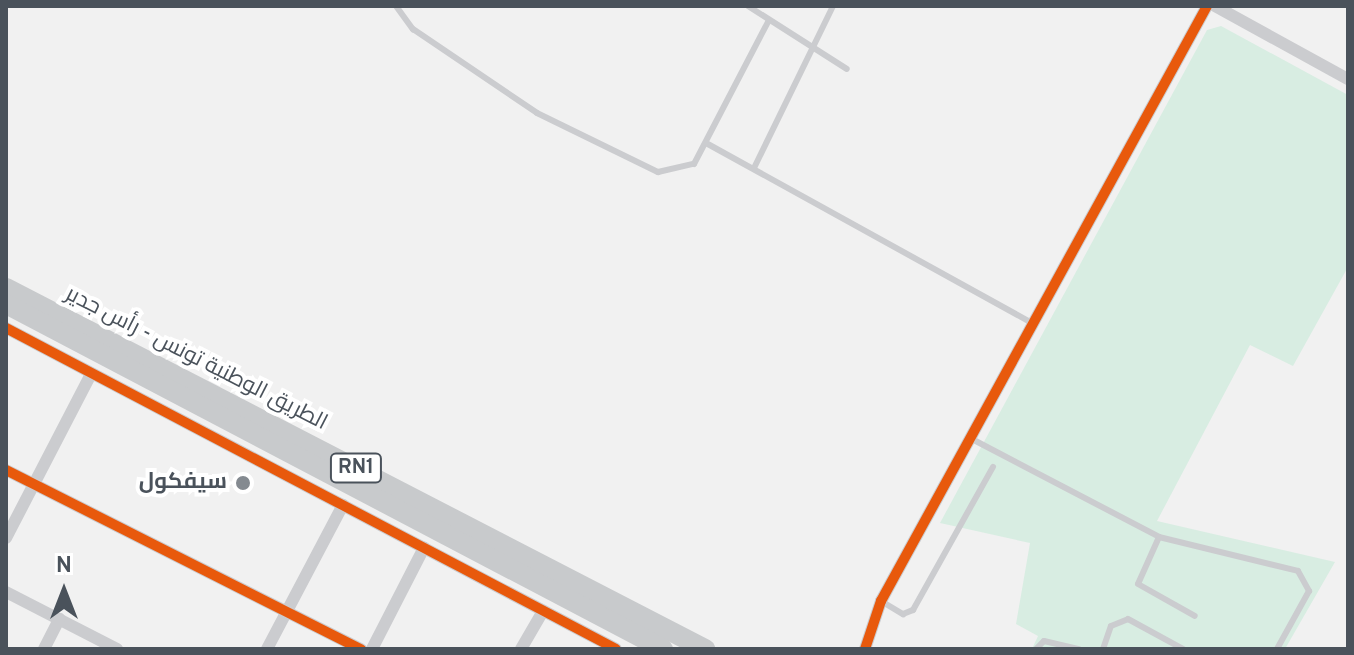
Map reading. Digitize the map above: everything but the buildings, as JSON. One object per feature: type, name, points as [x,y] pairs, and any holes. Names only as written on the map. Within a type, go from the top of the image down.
[{"type":"main road","name":"الطريق الوطنية تونس - رأس جدير","points":[[6,288],[705,649]]},
{"type":"main road","name":"الطريق الوطنية تونس - رأس جدير","points":[[6,304],[663,649]]},
{"type":"street","points":[[865,649],[881,601],[1030,322],[1207,6]]},
{"type":"street","points":[[1215,6],[1348,79]]},
{"type":"street","points":[[6,328],[90,376],[616,649]]},
{"type":"street","points":[[6,538],[90,376]]},
{"type":"street","points":[[6,470],[361,649]]},
{"type":"street","points":[[267,649],[343,505]]},
{"type":"street","points":[[372,649],[424,548]]},
{"type":"street","points":[[6,592],[117,649]]},
{"type":"street","points":[[521,649],[543,611]]},
{"type":"street","points":[[44,649],[59,619]]},
{"type":"lane","points":[[396,6],[413,29],[602,149],[658,172],[678,172],[694,164],[769,20]]},
{"type":"lane","points":[[748,6],[847,69]]},
{"type":"lane","points":[[754,168],[833,6]]},
{"type":"lane","points":[[706,143],[1030,322]]},
{"type":"lane","points":[[970,438],[1159,537],[1298,571],[1309,591],[1277,649]]},
{"type":"lane","points":[[881,601],[903,614],[913,610],[993,467]]},
{"type":"lane","points":[[1159,537],[1138,584],[1195,616]]},
{"type":"lane","points":[[1103,649],[1111,626],[1128,619],[1183,649]]},
{"type":"lane","points":[[1036,649],[1051,641],[1079,649]]},
{"type":"green space","points":[[1221,26],[1348,95],[1348,267],[1293,366],[1250,345],[1157,521],[1335,562],[1285,649],[1032,649],[1038,636],[1016,624],[1030,543],[940,523],[1207,30]]},
{"type":"cycle path","points":[[865,649],[881,601],[1207,6]]},
{"type":"cycle path","points":[[6,328],[616,649]]},
{"type":"cycle path","points":[[6,470],[361,649]]},
{"type":"place","name":"سيفكول","points":[[243,483]]}]
